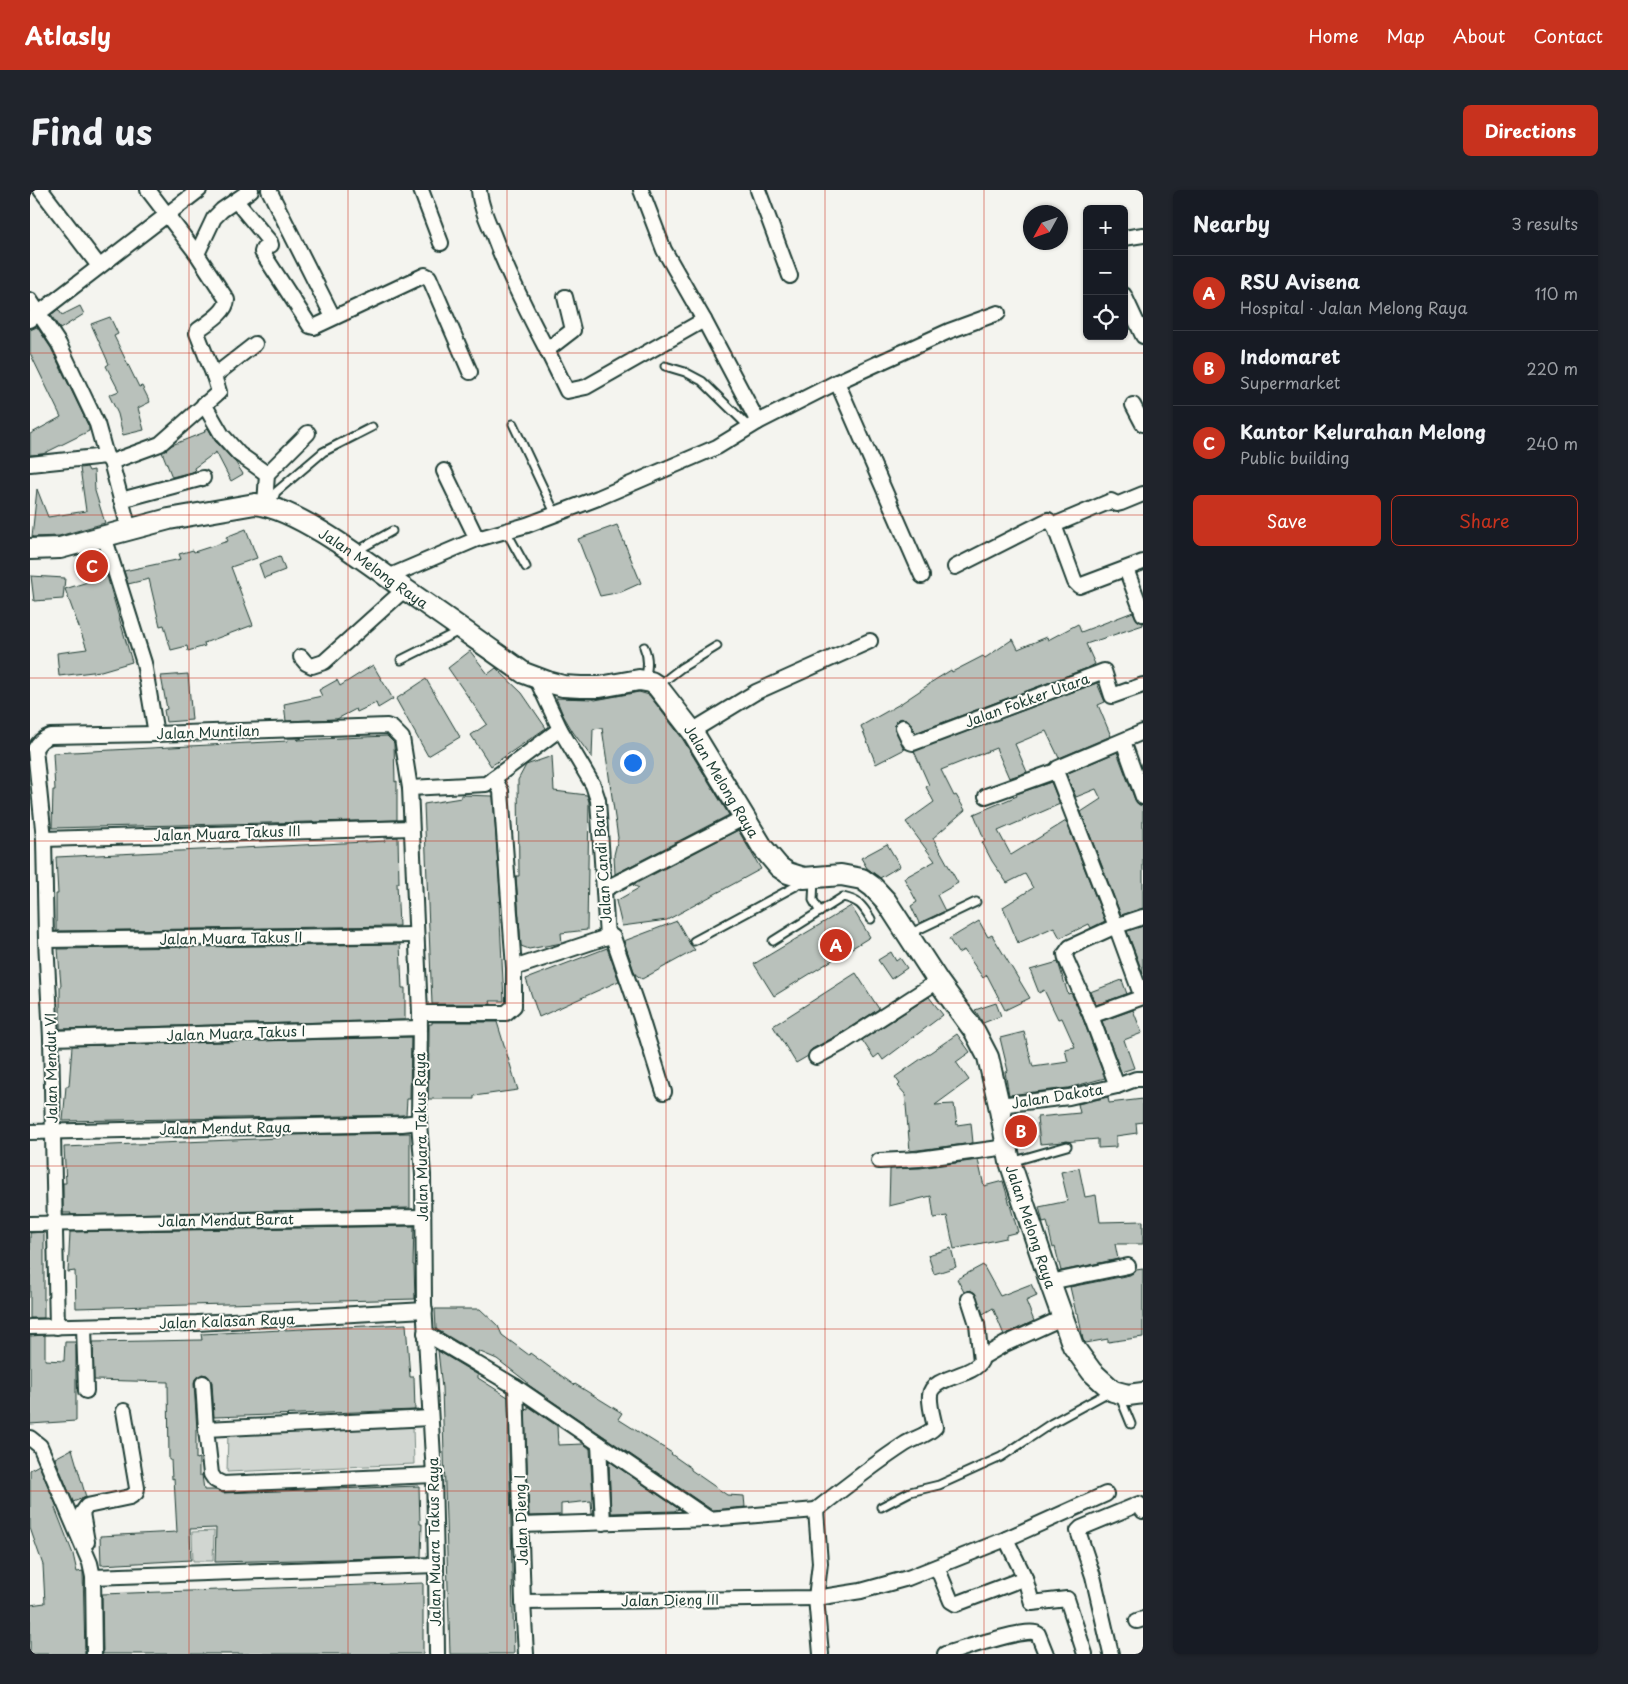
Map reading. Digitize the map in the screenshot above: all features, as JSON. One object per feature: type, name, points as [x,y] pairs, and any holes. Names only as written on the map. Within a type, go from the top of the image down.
[{"type":"main road","name":"Jalan Melong Raya","points":[[30,549],[60,548],[129,529],[243,506],[268,506],[311,526],[356,554],[524,673],[563,686],[600,687],[651,683],[692,731],[772,859],[788,873],[809,878],[840,875],[862,879],[874,887],[886,901],[938,981],[982,1043],[988,1057],[1009,1154],[1062,1318],[1073,1346],[1082,1359],[1096,1376],[1116,1392]]},
{"type":"main road","points":[[1116,1392],[1128,1394],[1143,1393]]},
{"type":"street","points":[[41,190],[99,266]]},
{"type":"street","points":[[30,464],[108,459],[160,444],[219,392],[197,334],[198,330],[223,310],[227,300],[197,254],[148,190]]},
{"type":"street","points":[[35,316],[199,190]]},
{"type":"street","points":[[268,190],[333,317]]},
{"type":"street","points":[[421,190],[441,244]]},
{"type":"street","points":[[479,190],[480,200],[519,296],[568,392],[586,387],[704,320]]},
{"type":"street","points":[[642,190],[664,250],[704,320],[753,425]]},
{"type":"street","points":[[758,190],[790,276]]},
{"type":"street","points":[[197,254],[214,218],[244,194],[271,244],[262,252],[311,327],[424,275],[428,276],[470,372]]},
{"type":"street","points":[[1128,237],[1143,235]]},
{"type":"street","points":[[546,350],[573,330],[565,297]]},
{"type":"street","points":[[30,300],[35,316],[59,344],[97,424],[129,529]]},
{"type":"street","points":[[1128,304],[1143,336]]},
{"type":"street","points":[[388,576],[477,539],[506,531],[598,498],[708,450],[837,382],[949,331],[998,313]]},
{"type":"street","points":[[214,376],[255,344]]},
{"type":"street","points":[[837,382],[922,576]]},
{"type":"street","points":[[204,404],[222,435],[239,454],[267,474]]},
{"type":"street","points":[[1133,404],[1143,424]]},
{"type":"street","points":[[268,506],[267,474],[308,433]]},
{"type":"street","points":[[444,471],[477,539]]},
{"type":"street","points":[[121,500],[203,478]]},
{"type":"street","points":[[1054,525],[1112,501],[1117,504],[1143,494]]},
{"type":"street","points":[[955,567],[1048,520],[1054,525],[1077,585],[1081,586],[1143,562]]},
{"type":"street","points":[[104,536],[119,589],[144,663],[156,734]]},
{"type":"street","points":[[1126,569],[1143,614]]},
{"type":"street","points":[[302,657],[306,663],[312,666],[324,662],[405,589]]},
{"type":"street","points":[[692,731],[756,692],[870,641]]},
{"type":"street","name":"Jalan Fokker Utara","points":[[904,727],[910,742],[913,743],[1104,671],[1112,696],[1143,685]]},
{"type":"street","name":"Jalan Candi Baru","points":[[514,968],[607,936],[598,800],[593,784],[560,729],[536,678]]},
{"type":"street","name":"Jalan Muntilan","points":[[35,750],[43,738],[50,736],[387,726]]},
{"type":"street","name":"Jalan Muara Takus Raya","points":[[387,726],[392,728],[402,738],[410,788],[420,1013],[419,1122],[425,1310],[434,1474],[436,1654]]},
{"type":"street","points":[[410,788],[486,784],[560,729]]},
{"type":"street","points":[[986,796],[1057,770],[1143,732]]},
{"type":"street","points":[[1123,741],[1143,796]]},
{"type":"street","name":"Jalan Mendut VI","points":[[35,750],[44,839],[58,1327]]},
{"type":"street","points":[[1057,770],[1142,997],[1091,1016]]},
{"type":"street","points":[[420,1013],[506,1013],[514,1006],[514,968],[502,791],[494,778]]},
{"type":"street","points":[[605,889],[745,817]]},
{"type":"street","name":"Jalan Muara Takus III","points":[[44,839],[411,828]]},
{"type":"street","points":[[1118,1086],[1065,954],[1070,947],[1116,926],[1143,917]]},
{"type":"street","name":"Jalan Muara Takus II","points":[[46,940],[416,935]]},
{"type":"street","points":[[607,936],[614,937],[664,1092]]},
{"type":"street","points":[[816,1057],[842,1043],[938,981]]},
{"type":"street","name":"Jalan Muara Takus I","points":[[51,1038],[420,1028]]},
{"type":"street","name":"Jalan Dakota","points":[[999,1105],[1069,1098],[1118,1086],[1136,1079],[1143,1079]]},
{"type":"street","name":"Jalan Mendut Raya","points":[[30,1132],[402,1124],[419,1122]]},
{"type":"street","points":[[879,1161],[1009,1154]]},
{"type":"street","name":"Jalan Mendut Barat","points":[[30,1224],[422,1217]]},
{"type":"street","points":[[1050,1282],[1128,1266]]},
{"type":"street","points":[[521,1526],[709,1520],[816,1510],[867,1470],[906,1443],[933,1430],[935,1427],[930,1393],[934,1387],[979,1365],[982,1358],[977,1324],[969,1299]]},
{"type":"street","name":"Jalan Kalasan Raya","points":[[30,1328],[197,1322],[425,1310]]},
{"type":"street","points":[[982,1358],[1005,1344],[1062,1318]]},
{"type":"street","points":[[84,1326],[86,1391]]},
{"type":"street","points":[[426,1333],[516,1387],[709,1520]]},
{"type":"street","points":[[203,1383],[211,1474],[215,1480],[223,1484],[434,1474]]},
{"type":"street","name":"Jalan Dieng I","points":[[516,1387],[522,1602],[526,1654]]},
{"type":"street","points":[[94,1654],[93,1577],[82,1513],[88,1506],[130,1497],[136,1493],[137,1488],[124,1411]]},
{"type":"street","points":[[206,1429],[430,1418]]},
{"type":"street","points":[[30,1438],[40,1446],[90,1562]]},
{"type":"street","points":[[599,1444],[602,1523]]},
{"type":"street","name":"Jalan Dieng III","points":[[522,1602],[816,1598],[861,1591],[908,1578],[937,1567],[1006,1539],[1106,1494]]},
{"type":"street","points":[[1111,1654],[1093,1576],[1078,1532],[1082,1528],[1139,1504],[1143,1511]]},
{"type":"street","points":[[816,1510],[820,1563],[816,1598],[821,1654]]},
{"type":"street","points":[[1006,1539],[1025,1578],[1032,1603],[1067,1599],[1085,1654]]},
{"type":"street","points":[[93,1577],[436,1565]]},
{"type":"street","points":[[937,1567],[951,1601],[956,1604],[1025,1578]]},
{"type":"street","points":[[945,1654],[1009,1635],[1033,1631],[1038,1634],[1046,1654]]},
{"type":"lane","points":[[666,366],[685,372],[702,381],[753,425]]},
{"type":"lane","points":[[513,424],[555,513]]},
{"type":"lane","points":[[268,506],[276,492],[323,452],[372,427]]},
{"type":"lane","points":[[356,554],[362,548],[392,531]]},
{"type":"lane","points":[[506,531],[526,567]]},
{"type":"lane","points":[[401,660],[462,629]]},
{"type":"lane","points":[[644,647],[648,656],[648,671],[651,683],[681,668],[717,646]]},
{"type":"lane","points":[[694,941],[809,878],[813,900],[820,912]]},
{"type":"lane","points":[[772,941],[843,897],[854,900],[862,905],[871,919]]},
{"type":"lane","points":[[907,935],[976,902]]},
{"type":"lane","points":[[1009,1154],[1067,1146]]},
{"type":"lane","points":[[881,1506],[910,1492],[939,1485],[1001,1457],[1052,1423],[1116,1392],[1131,1424]]},
{"type":"shaded area","points":[[1028,1117],[1033,1141],[1013,1145],[1008,1121]]},
{"type":"shaded area","points":[[413,1427],[414,1464],[227,1472],[228,1432]]},
{"type":"shaded area","points":[[214,1531],[213,1561],[193,1561],[192,1532]]},
{"type":"building","points":[[80,306],[84,314],[60,329],[51,315],[58,309],[62,315]]},
{"type":"building","points":[[110,317],[118,334],[114,336],[139,387],[142,386],[150,402],[138,408],[144,430],[123,435],[118,414],[109,395],[119,391],[106,366],[109,364],[91,324]]},
{"type":"building","points":[[37,327],[51,348],[89,427],[89,431],[43,454],[30,455],[30,434],[61,417],[30,353],[30,330]]},
{"type":"building","points":[[208,428],[215,441],[236,463],[243,474],[231,481],[216,452],[194,468],[195,471],[172,477],[162,452],[172,445],[205,432]]},
{"type":"building","points":[[87,467],[89,471],[94,470],[95,491],[105,523],[59,536],[32,537],[37,489],[48,517],[86,511],[80,468]]},
{"type":"building","points":[[617,525],[641,583],[621,592],[600,596],[578,539]]},
{"type":"building","points":[[246,529],[257,558],[231,567],[253,625],[204,643],[205,646],[188,651],[187,646],[171,650],[164,625],[160,626],[149,579],[128,584],[124,571],[181,559],[179,554],[193,550],[194,552],[228,541],[226,537]]},
{"type":"building","points":[[280,556],[285,570],[264,578],[259,564]]},
{"type":"building","points":[[31,576],[65,578],[63,599],[34,601]]},
{"type":"building","points":[[107,576],[132,662],[101,671],[59,676],[57,653],[87,649],[65,589]]},
{"type":"building","points":[[1133,612],[1137,620],[1143,623],[1143,625],[1086,644],[1095,664],[1090,667],[915,733],[908,720],[899,719],[896,722],[895,730],[905,749],[876,764],[861,726],[900,704],[951,670],[952,672],[983,656],[985,658],[1013,639],[1018,649],[1047,637],[1048,640],[1078,624],[1081,632]]},
{"type":"building","points":[[470,651],[488,674],[496,668],[522,693],[546,728],[491,766],[471,735],[487,724],[448,668]]},
{"type":"building","points":[[373,665],[393,699],[378,708],[376,703],[357,712],[356,709],[337,719],[286,721],[284,704],[322,696],[319,690],[337,680],[340,686]]},
{"type":"building","points":[[188,674],[192,720],[166,722],[164,710],[167,709],[161,676]]},
{"type":"building","points":[[426,679],[460,737],[428,756],[396,699]]},
{"type":"building","points":[[1097,683],[1105,702],[1098,705],[1111,736],[1059,758],[1046,731],[1015,744],[1027,772],[1009,778],[996,748],[941,770],[954,796],[956,795],[965,810],[933,838],[958,883],[937,895],[945,911],[919,923],[911,906],[917,902],[904,878],[935,861],[906,822],[934,802],[926,787],[929,785],[914,751]]},
{"type":"building","points":[[639,692],[649,695],[682,738],[729,815],[615,874],[614,855],[618,838],[602,728],[593,729],[592,758],[573,732],[556,698],[595,700]]},
{"type":"building","points":[[387,736],[394,743],[395,782],[397,781],[397,820],[52,828],[53,790],[55,790],[53,753],[288,741],[287,738],[302,738],[297,740]]},
{"type":"building","points":[[1117,752],[1135,800],[1143,806],[1143,908],[1121,915],[1081,812],[1101,799],[1096,789],[1076,797],[1066,774]]},
{"type":"building","points":[[552,756],[554,791],[587,795],[589,802],[587,930],[561,933],[562,943],[529,949],[521,946],[516,876],[519,876],[518,780],[526,765]]},
{"type":"building","points":[[1051,782],[1060,804],[998,831],[1011,855],[1066,821],[1105,921],[1091,928],[1089,924],[1060,938],[1054,927],[1018,943],[1003,907],[1033,888],[1025,874],[1007,883],[982,842],[985,841],[974,814],[1017,796],[1016,794]]},
{"type":"building","points":[[461,795],[493,796],[501,904],[499,901],[504,1001],[490,1001],[491,1004],[432,1004],[424,804],[461,798]]},
{"type":"building","points":[[738,830],[761,869],[667,920],[622,926],[616,901],[639,888],[633,885]]},
{"type":"building","points":[[398,837],[399,883],[397,883],[399,926],[56,931],[56,894],[58,894],[56,857],[385,841],[384,838]]},
{"type":"building","points":[[887,844],[900,866],[880,878],[867,868],[861,858]]},
{"type":"building","points":[[851,906],[870,937],[774,996],[754,964]]},
{"type":"building","points":[[677,921],[695,950],[642,979],[635,974],[624,941]]},
{"type":"building","points":[[979,921],[988,937],[992,935],[1030,998],[1005,1010],[987,975],[983,978],[964,950],[958,953],[949,939]]},
{"type":"building","points":[[1143,926],[1143,974],[1127,931]]},
{"type":"building","points":[[400,944],[402,988],[405,988],[405,1020],[60,1029],[61,986],[58,949]]},
{"type":"building","points":[[607,948],[619,981],[539,1017],[526,979]]},
{"type":"building","points":[[891,952],[896,961],[900,958],[907,968],[891,979],[878,960]]},
{"type":"building","points":[[1058,962],[1068,994],[1071,993],[1083,1019],[1105,1078],[1068,1088],[1009,1095],[1005,1072],[1008,1071],[1000,1038],[1024,1032],[1033,1067],[1068,1062],[1065,1049],[1075,1047],[1062,1018],[1058,1019],[1044,990],[1039,993],[1030,970]]},
{"type":"building","points":[[856,973],[879,1009],[812,1049],[808,1056],[796,1063],[773,1026]]},
{"type":"building","points":[[1122,980],[1127,994],[1096,1005],[1090,992]]},
{"type":"building","points":[[929,997],[943,1015],[883,1060],[879,1054],[874,1058],[862,1040]]},
{"type":"building","points":[[996,1003],[1001,1016],[983,1023],[975,1010]]},
{"type":"building","points":[[1133,1010],[1142,1033],[1124,1040],[1134,1068],[1121,1072],[1102,1021]]},
{"type":"building","points":[[432,1022],[497,1022],[518,1090],[474,1096],[474,1099],[428,1099],[429,1024],[432,1024]]},
{"type":"building","points":[[957,1034],[970,1052],[956,1062],[969,1080],[935,1105],[954,1104],[957,1125],[971,1123],[973,1143],[910,1151],[905,1094],[898,1086],[900,1084],[895,1077]]},
{"type":"building","points":[[411,1037],[410,1099],[407,1099],[406,1115],[63,1121],[66,1086],[69,1086],[72,1046]]},
{"type":"building","points":[[1108,1097],[1109,1103],[1143,1099],[1143,1122],[1136,1123],[1137,1133],[1116,1136],[1116,1147],[1098,1148],[1098,1139],[1040,1144],[1037,1117],[1080,1113],[1078,1104]]},
{"type":"building","points":[[410,1133],[410,1208],[70,1215],[71,1213],[63,1213],[63,1183],[66,1183],[64,1147],[280,1138],[280,1135]]},
{"type":"building","points":[[978,1160],[984,1186],[1003,1181],[1018,1232],[1006,1235],[1006,1238],[954,1249],[947,1216],[934,1218],[931,1196],[889,1206],[890,1169],[920,1168]]},
{"type":"building","points":[[1079,1168],[1085,1197],[1096,1195],[1100,1222],[1143,1221],[1143,1244],[1115,1244],[1118,1259],[1061,1271],[1055,1247],[1053,1248],[1050,1229],[1047,1222],[1043,1223],[1039,1207],[1068,1201],[1061,1172]]},
{"type":"building","points":[[414,1226],[413,1265],[415,1299],[76,1308],[75,1271],[68,1272],[70,1232]]},
{"type":"building","points":[[44,1232],[44,1318],[30,1318],[30,1233]]},
{"type":"building","points":[[951,1248],[956,1267],[934,1274],[928,1255]]},
{"type":"building","points":[[983,1265],[1000,1296],[1031,1284],[1037,1296],[1026,1301],[1034,1321],[1004,1335],[993,1308],[983,1314],[975,1293],[970,1290],[964,1292],[957,1279]]},
{"type":"building","points":[[1143,1269],[1143,1337],[1108,1342],[1108,1339],[1086,1343],[1083,1340],[1078,1313],[1076,1313],[1070,1287],[1130,1275],[1136,1270]]},
{"type":"building","points":[[435,1309],[480,1309],[498,1326],[502,1335],[529,1355],[530,1353],[574,1385],[622,1413],[618,1419],[672,1453],[691,1470],[727,1495],[744,1496],[745,1507],[712,1510],[527,1384],[527,1382],[497,1359],[478,1351],[478,1354],[436,1329]]},
{"type":"building","points":[[406,1324],[410,1377],[414,1377],[415,1410],[214,1417],[212,1382],[207,1375],[202,1374],[195,1379],[194,1384],[197,1430],[196,1459],[199,1458],[199,1475],[202,1475],[204,1490],[216,1490],[223,1493],[419,1486],[420,1524],[422,1524],[421,1557],[215,1562],[216,1528],[190,1529],[191,1560],[101,1565],[100,1536],[177,1532],[174,1478],[172,1479],[171,1460],[169,1460],[168,1382],[94,1380],[93,1342],[202,1340],[201,1334]]},
{"type":"building","points":[[45,1335],[45,1360],[64,1361],[65,1342],[76,1342],[76,1421],[30,1424],[30,1336]]},
{"type":"building","points":[[438,1351],[478,1375],[478,1378],[508,1397],[514,1654],[450,1654],[442,1388]]},
{"type":"building","points":[[528,1406],[557,1426],[558,1445],[584,1444],[590,1449],[594,1514],[592,1514],[591,1501],[561,1504],[561,1515],[529,1516],[525,1409],[528,1410]]},
{"type":"building","points":[[72,1449],[86,1497],[73,1502],[55,1458]]},
{"type":"building","points":[[609,1461],[679,1509],[674,1511],[611,1513]]},
{"type":"building","points":[[39,1465],[57,1507],[55,1508],[73,1554],[77,1572],[83,1571],[85,1654],[30,1654],[30,1605],[45,1603],[43,1565],[30,1528],[30,1470]]},
{"type":"building","points":[[423,1583],[423,1654],[103,1654],[102,1594]]},
{"type":"place","name":"Kantor Kelurahan Melong","points":[[92,566]]},
{"type":"place","name":"RSU Avisena","points":[[836,945]]},
{"type":"place","name":"Indomaret","points":[[1021,1131]]}]
